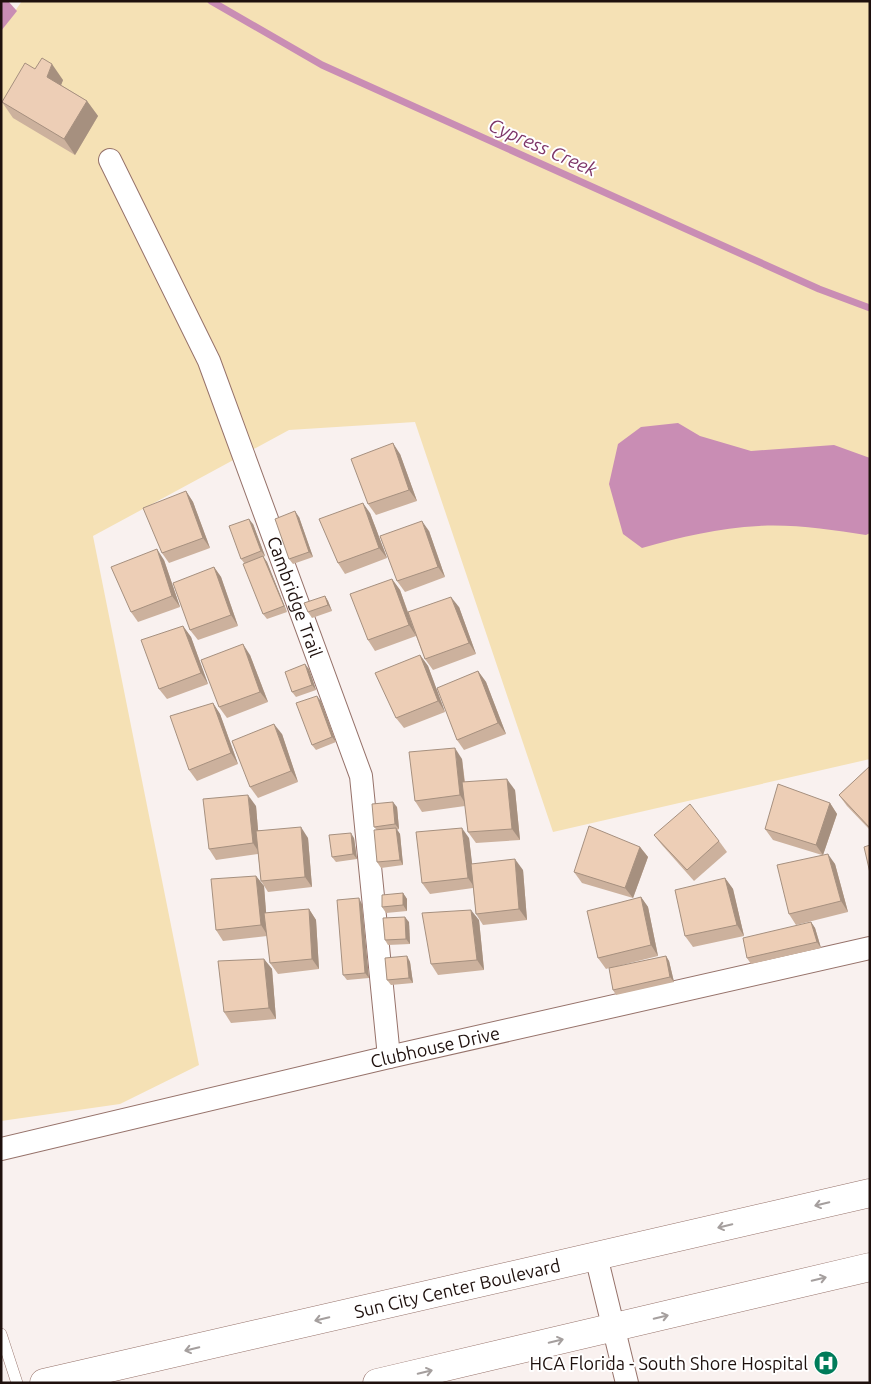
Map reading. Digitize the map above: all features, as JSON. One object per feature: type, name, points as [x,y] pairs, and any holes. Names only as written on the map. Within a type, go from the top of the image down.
[{"type":"main road","name":"Sun City Center Boulevard","points":[[44,1383],[870,1192]]},
{"type":"main road","points":[[377,1383],[870,1267]]},
{"type":"street","name":"Cambridge Trail","points":[[110,160],[209,361],[362,776],[389,1057]]},
{"type":"street","name":"Clubhouse Drive","points":[[1,1149],[389,1057],[870,948]]},
{"type":"street","points":[[596,1256],[627,1383]]},
{"type":"lane","points":[[1,1334],[17,1383]]},
{"type":"shaded area","points":[[1,1],[8,1],[17,11],[1,31]]},
{"type":"shaded area","points":[[22,1],[870,1],[870,759],[553,832],[415,422],[289,430],[93,536],[199,1065],[120,1104],[1,1121],[1,31]]},
{"type":"shaded area","points":[[678,423],[700,436],[751,451],[834,445],[870,458],[870,533],[866,535],[826,529],[759,526],[700,534],[642,548],[623,534],[609,484],[618,444],[641,427]]},
{"type":"building","points":[[42,58],[52,64],[47,77],[87,101],[64,139],[2,102],[25,63],[35,69]]},
{"type":"building","points":[[393,443],[409,490],[368,504],[351,459]]},
{"type":"building","points":[[186,491],[203,538],[162,553],[143,508]]},
{"type":"building","points":[[363,503],[379,548],[338,563],[319,519]]},
{"type":"building","points":[[295,511],[309,552],[289,559],[275,519]]},
{"type":"building","points":[[249,519],[261,551],[241,559],[229,526]]},
{"type":"building","points":[[422,521],[438,567],[397,581],[380,536]]},
{"type":"building","points":[[157,549],[172,596],[131,612],[111,567]]},
{"type":"building","points":[[263,556],[284,606],[263,614],[243,564]]},
{"type":"building","points":[[214,567],[231,615],[190,630],[173,583]]},
{"type":"building","points":[[392,579],[409,625],[368,640],[350,594]]},
{"type":"building","points":[[325,596],[328,605],[308,612],[304,603]]},
{"type":"building","points":[[451,597],[469,643],[425,659],[408,612]]},
{"type":"building","points":[[183,626],[201,673],[159,689],[141,640]]},
{"type":"building","points":[[243,644],[260,692],[219,707],[201,660]]},
{"type":"building","points":[[420,655],[438,701],[396,718],[375,673]]},
{"type":"building","points":[[305,664],[312,685],[292,692],[285,672]]},
{"type":"building","points":[[478,671],[498,723],[457,740],[437,688]]},
{"type":"building","points":[[317,696],[332,737],[312,745],[296,703]]},
{"type":"building","points":[[213,703],[231,753],[189,770],[170,716]]},
{"type":"building","points":[[274,724],[291,771],[250,787],[232,741]]},
{"type":"building","points":[[455,748],[460,795],[415,801],[409,752]]},
{"type":"building","points":[[870,766],[870,828],[839,795]]},
{"type":"building","points":[[507,779],[512,829],[468,832],[462,782]]},
{"type":"building","points":[[778,784],[830,803],[816,845],[765,829]]},
{"type":"building","points":[[248,795],[253,843],[209,849],[203,799]]},
{"type":"building","points":[[393,802],[395,824],[374,827],[372,804]]},
{"type":"building","points":[[690,804],[719,841],[687,870],[654,835]]},
{"type":"building","points":[[589,826],[640,847],[625,888],[574,872]]},
{"type":"building","points":[[301,827],[305,877],[261,881],[256,831]]},
{"type":"building","points":[[396,828],[400,860],[377,862],[374,830]]},
{"type":"building","points":[[462,828],[468,878],[422,883],[416,832]]},
{"type":"building","points":[[351,833],[353,854],[332,857],[329,835]]},
{"type":"building","points":[[870,845],[870,873],[864,847]]},
{"type":"building","points":[[828,854],[841,901],[789,914],[777,865]]},
{"type":"building","points":[[515,859],[519,909],[476,914],[471,864]]},
{"type":"building","points":[[256,876],[261,925],[216,930],[211,879]]},
{"type":"building","points":[[725,878],[737,925],[685,936],[675,890]]},
{"type":"building","points":[[403,893],[403,905],[382,907],[382,895]]},
{"type":"building","points":[[641,897],[651,945],[598,958],[587,911]]},
{"type":"building","points":[[359,898],[365,973],[343,975],[337,900]]},
{"type":"building","points":[[309,909],[312,959],[270,963],[264,913]]},
{"type":"building","points":[[471,910],[477,960],[431,964],[422,913]]},
{"type":"building","points":[[405,917],[406,939],[385,940],[383,918]]},
{"type":"building","points":[[811,922],[817,942],[747,958],[743,938]]},
{"type":"building","points":[[407,956],[409,978],[387,980],[385,958]]},
{"type":"building","points":[[666,956],[670,977],[613,990],[609,968]]},
{"type":"building","points":[[264,959],[269,1008],[224,1012],[218,961]]},
{"type":"waterway","name":"Cypress Creek","points":[[211,1],[322,65],[819,289],[870,308]]},
{"type":"place","name":"HCA Florida - South Shore Hospital","points":[[826,1363]]}]
